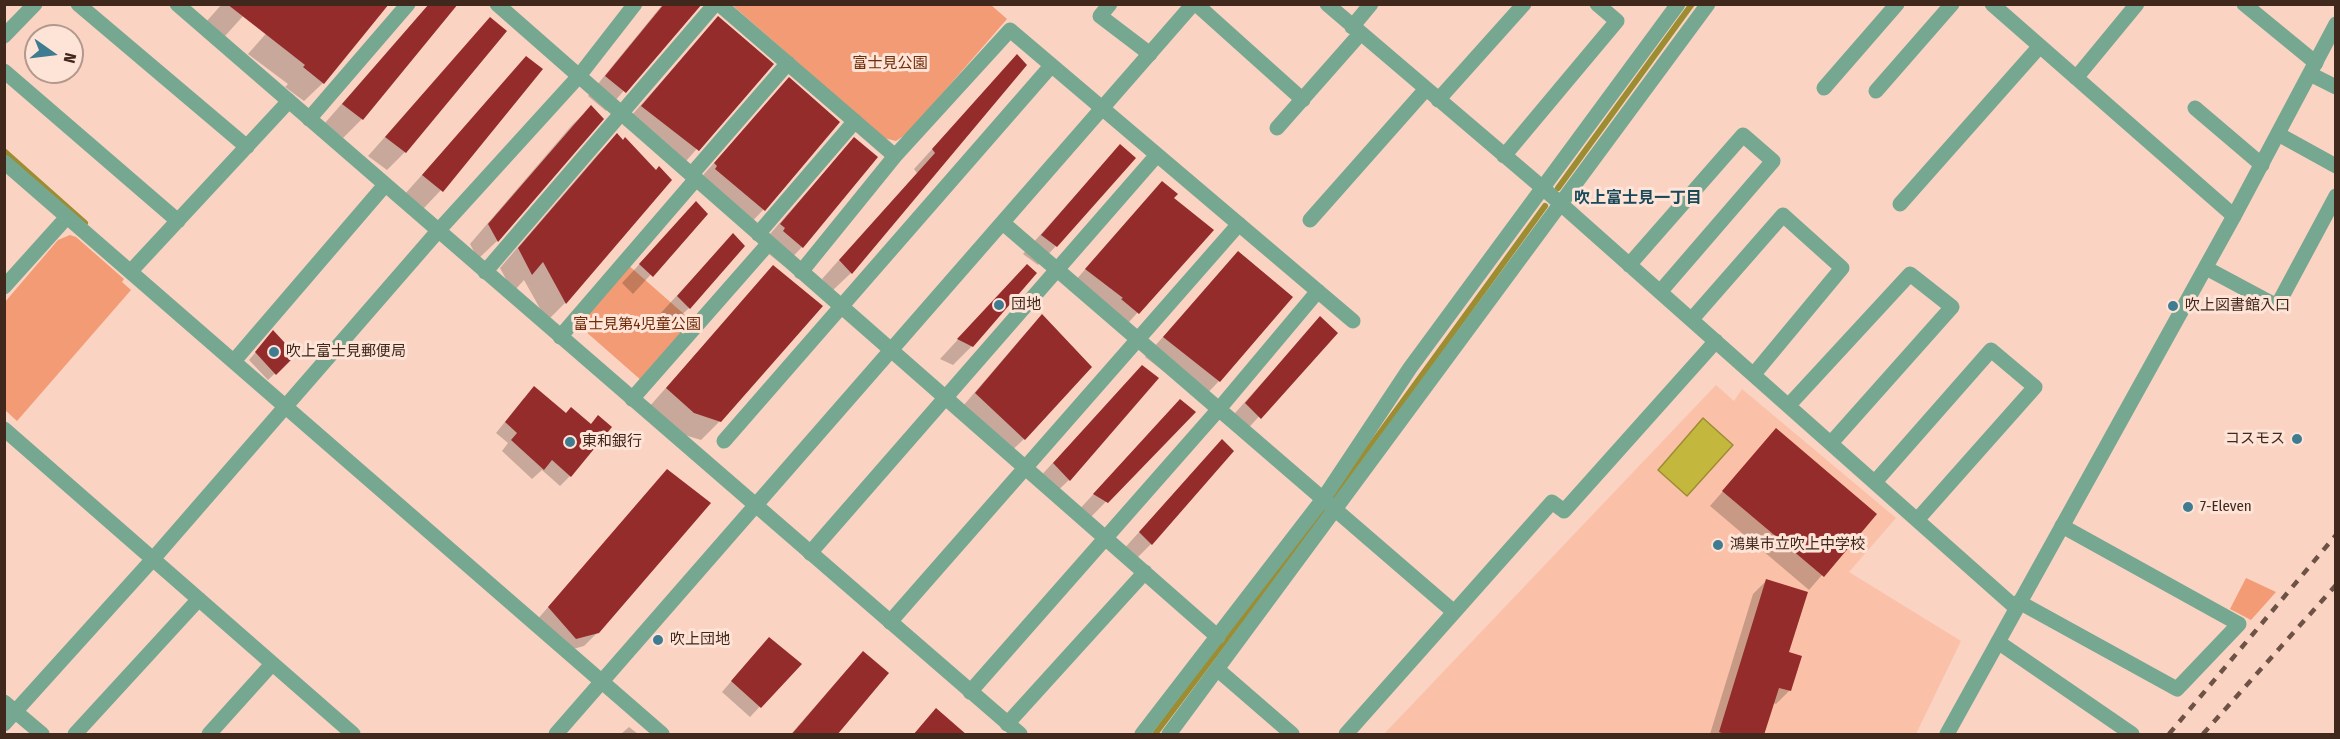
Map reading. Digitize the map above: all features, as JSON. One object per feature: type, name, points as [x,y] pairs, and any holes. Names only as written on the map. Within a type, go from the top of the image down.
[{"type":"street","points":[[4,36],[35,4]]},
{"type":"street","points":[[78,4],[247,147]]},
{"type":"street","points":[[177,4],[1020,735]]},
{"type":"street","points":[[309,119],[408,4]]},
{"type":"street","points":[[497,4],[1218,637]]},
{"type":"street","points":[[4,724],[10,707],[153,559],[438,231],[579,76],[635,4]]},
{"type":"street","points":[[486,272],[715,4]]},
{"type":"street","points":[[719,4],[895,156]]},
{"type":"street","points":[[1110,4],[1100,16],[1150,54]]},
{"type":"street","points":[[556,735],[1195,4],[1303,99]]},
{"type":"street","points":[[1327,4],[1544,189],[1917,520],[2018,605],[2177,689],[2239,624],[2062,526]]},
{"type":"street","points":[[1277,128],[1303,99],[1356,31],[1371,4]]},
{"type":"street","points":[[1310,220],[1524,4]]},
{"type":"street","points":[[1504,156],[1617,21],[1598,4]]},
{"type":"street","points":[[1142,735],[1323,499],[1410,368],[1678,4]]},
{"type":"street","points":[[1176,732],[1217,669],[1708,4]]},
{"type":"street","points":[[1824,88],[1897,4]]},
{"type":"street","points":[[1876,91],[1952,4]]},
{"type":"street","points":[[1992,4],[2234,216]]},
{"type":"street","points":[[2076,78],[2137,4]]},
{"type":"street","points":[[2244,4],[2313,69],[2336,87]]},
{"type":"street","points":[[1947,735],[2262,165],[2336,24]]},
{"type":"street","points":[[801,272],[895,156],[1010,30],[1353,321]]},
{"type":"street","points":[[1900,204],[2040,46]]},
{"type":"street","points":[[560,337],[788,63]]},
{"type":"street","points":[[724,441],[1051,66]]},
{"type":"street","points":[[4,71],[178,221]]},
{"type":"street","points":[[131,272],[289,101]]},
{"type":"street","points":[[2195,108],[2262,165]]},
{"type":"street","points":[[632,399],[764,238],[855,122]]},
{"type":"street","points":[[2278,134],[2336,166]]},
{"type":"street","points":[[1629,265],[1743,135],[1773,161],[1660,292]]},
{"type":"street","points":[[810,553],[1157,155]]},
{"type":"street","points":[[4,162],[662,735]]},
{"type":"street","points":[[234,361],[385,185]]},
{"type":"street","points":[[2205,268],[2277,306],[2336,196]]},
{"type":"street","points":[[1692,320],[1783,215],[1842,268],[1754,374]]},
{"type":"street","points":[[4,287],[67,217]]},
{"type":"street","points":[[1003,223],[1454,612]]},
{"type":"street","points":[[890,622],[1239,224]]},
{"type":"street","points":[[1789,405],[1910,274],[1952,307],[1831,443]]},
{"type":"street","points":[[970,692],[1219,409],[1318,291]]},
{"type":"street","points":[[1346,735],[1552,502],[1564,511],[1716,341]]},
{"type":"street","points":[[1875,482],[1991,350],[2035,387],[1917,520]]},
{"type":"street","points":[[4,429],[199,599],[345,732]]},
{"type":"street","points":[[1007,724],[1145,572]]},
{"type":"street","points":[[75,735],[199,599]]},
{"type":"street","points":[[1998,642],[2132,735]]},
{"type":"street","points":[[209,735],[272,664]]},
{"type":"street","points":[[1217,669],[1292,735]]},
{"type":"street","points":[[10,707],[42,735]]},
{"type":"shaded area","name":"鴻巣市立吹上中学校","points":[[1716,385],[1734,401],[1742,389],[1896,518],[1849,572],[1961,641],[1916,734],[1384,734]]},
{"type":"shaded area","points":[[1703,418],[1733,445],[1687,496],[1658,470]]},
{"type":"green space","name":"富士見公園","points":[[732,5],[991,5],[1007,19],[908,133],[896,141],[884,138]]},
{"type":"green space","points":[[70,235],[76,237],[124,279],[122,282],[131,290],[17,421],[5,410],[5,302],[58,240]]},
{"type":"green space","name":"富士見第4児童公園","points":[[627,264],[693,322],[642,381],[576,323]]},
{"type":"green space","points":[[2246,578],[2276,592],[2251,620],[2230,609]]},
{"type":"building","points":[[227,4],[389,4],[324,84],[303,67],[305,65]]},
{"type":"building","points":[[429,4],[458,4],[363,120],[342,104]]},
{"type":"building","points":[[664,4],[702,4],[626,93],[605,76]]},
{"type":"building","points":[[718,16],[774,64],[699,151],[641,106]]},
{"type":"building","points":[[490,17],[507,31],[406,153],[385,137]]},
{"type":"building","points":[[1017,54],[1027,65],[852,274],[839,260],[935,153],[932,149]]},
{"type":"building","points":[[526,56],[543,69],[443,192],[422,175]]},
{"type":"building","points":[[789,77],[840,122],[765,211],[715,169],[717,166],[714,163]]},
{"type":"building","points":[[591,105],[604,119],[498,242],[488,224]]},
{"type":"building","points":[[617,133],[623,140],[625,137],[656,170],[659,166],[672,180],[566,304],[543,262],[532,275],[518,248]]},
{"type":"building","points":[[854,137],[878,157],[803,248],[783,231],[785,228],[780,224]]},
{"type":"building","points":[[1120,144],[1136,158],[1057,247],[1041,235]]},
{"type":"building","points":[[1162,181],[1178,194],[1174,198],[1214,230],[1139,314],[1121,299],[1123,298],[1085,269]]},
{"type":"building","points":[[696,201],[708,214],[653,277],[639,264]]},
{"type":"building","points":[[733,233],[745,246],[690,309],[677,296]]},
{"type":"building","points":[[1238,251],[1293,297],[1220,382],[1163,337]]},
{"type":"building","name":"団地","points":[[1027,264],[1037,273],[973,347],[957,339]]},
{"type":"building","points":[[773,265],[823,306],[721,422],[694,413],[666,388]]},
{"type":"building","points":[[1042,314],[1092,367],[1025,440],[975,393]]},
{"type":"building","points":[[1320,316],[1338,333],[1261,419],[1245,403]]},
{"type":"building","name":"吹上富士見郵便局","points":[[273,330],[296,355],[276,375],[255,352]]},
{"type":"building","points":[[1142,365],[1159,378],[1070,481],[1053,463]]},
{"type":"building","points":[[534,386],[566,413],[571,407],[591,424],[598,415],[612,427],[571,477],[552,460],[544,470],[511,440],[517,433],[505,422]]},
{"type":"building","points":[[1180,399],[1196,412],[1108,503],[1093,494]]},
{"type":"building","points":[[1776,428],[1877,514],[1824,577],[1722,491]]},
{"type":"building","points":[[1222,439],[1234,451],[1152,545],[1139,532]]},
{"type":"building","points":[[667,469],[711,503],[599,633],[576,639],[548,607]]},
{"type":"building","points":[[1766,579],[1808,592],[1789,652],[1802,656],[1791,691],[1779,688],[1764,735],[1727,735],[1719,732]]},
{"type":"building","points":[[769,637],[802,664],[761,708],[731,681]]},
{"type":"building","points":[[863,651],[889,673],[837,735],[791,735]]},
{"type":"building","points":[[936,708],[967,735],[913,735]]},
{"type":"waterway","points":[[1558,188],[1692,4]]},
{"type":"waterway","points":[[4,151],[85,223]]},
{"type":"waterway","points":[[1334,496],[1545,206]]},
{"type":"waterway","points":[[1155,734],[1323,511]]},
{"type":"railway","points":[[2169,734],[2336,535]]},
{"type":"railway","points":[[2203,734],[2336,585]]},
{"type":"place","name":"団地","points":[[999,305]]},
{"type":"place","name":"吹上図書館入口","points":[[2173,306]]},
{"type":"place","name":"吹上富士見郵便局","points":[[274,352]]},
{"type":"place","name":"コスモス","points":[[2297,439]]},
{"type":"place","name":"東和銀行","points":[[570,442]]},
{"type":"place","name":"7-Eleven","points":[[2188,507]]},
{"type":"place","name":"鴻巣市立吹上中学校","points":[[1718,545]]},
{"type":"place","name":"吹上団地","points":[[658,640]]},
{"type":"district","name":"吹上富士見一丁目","points":[[1638,199]]}]
